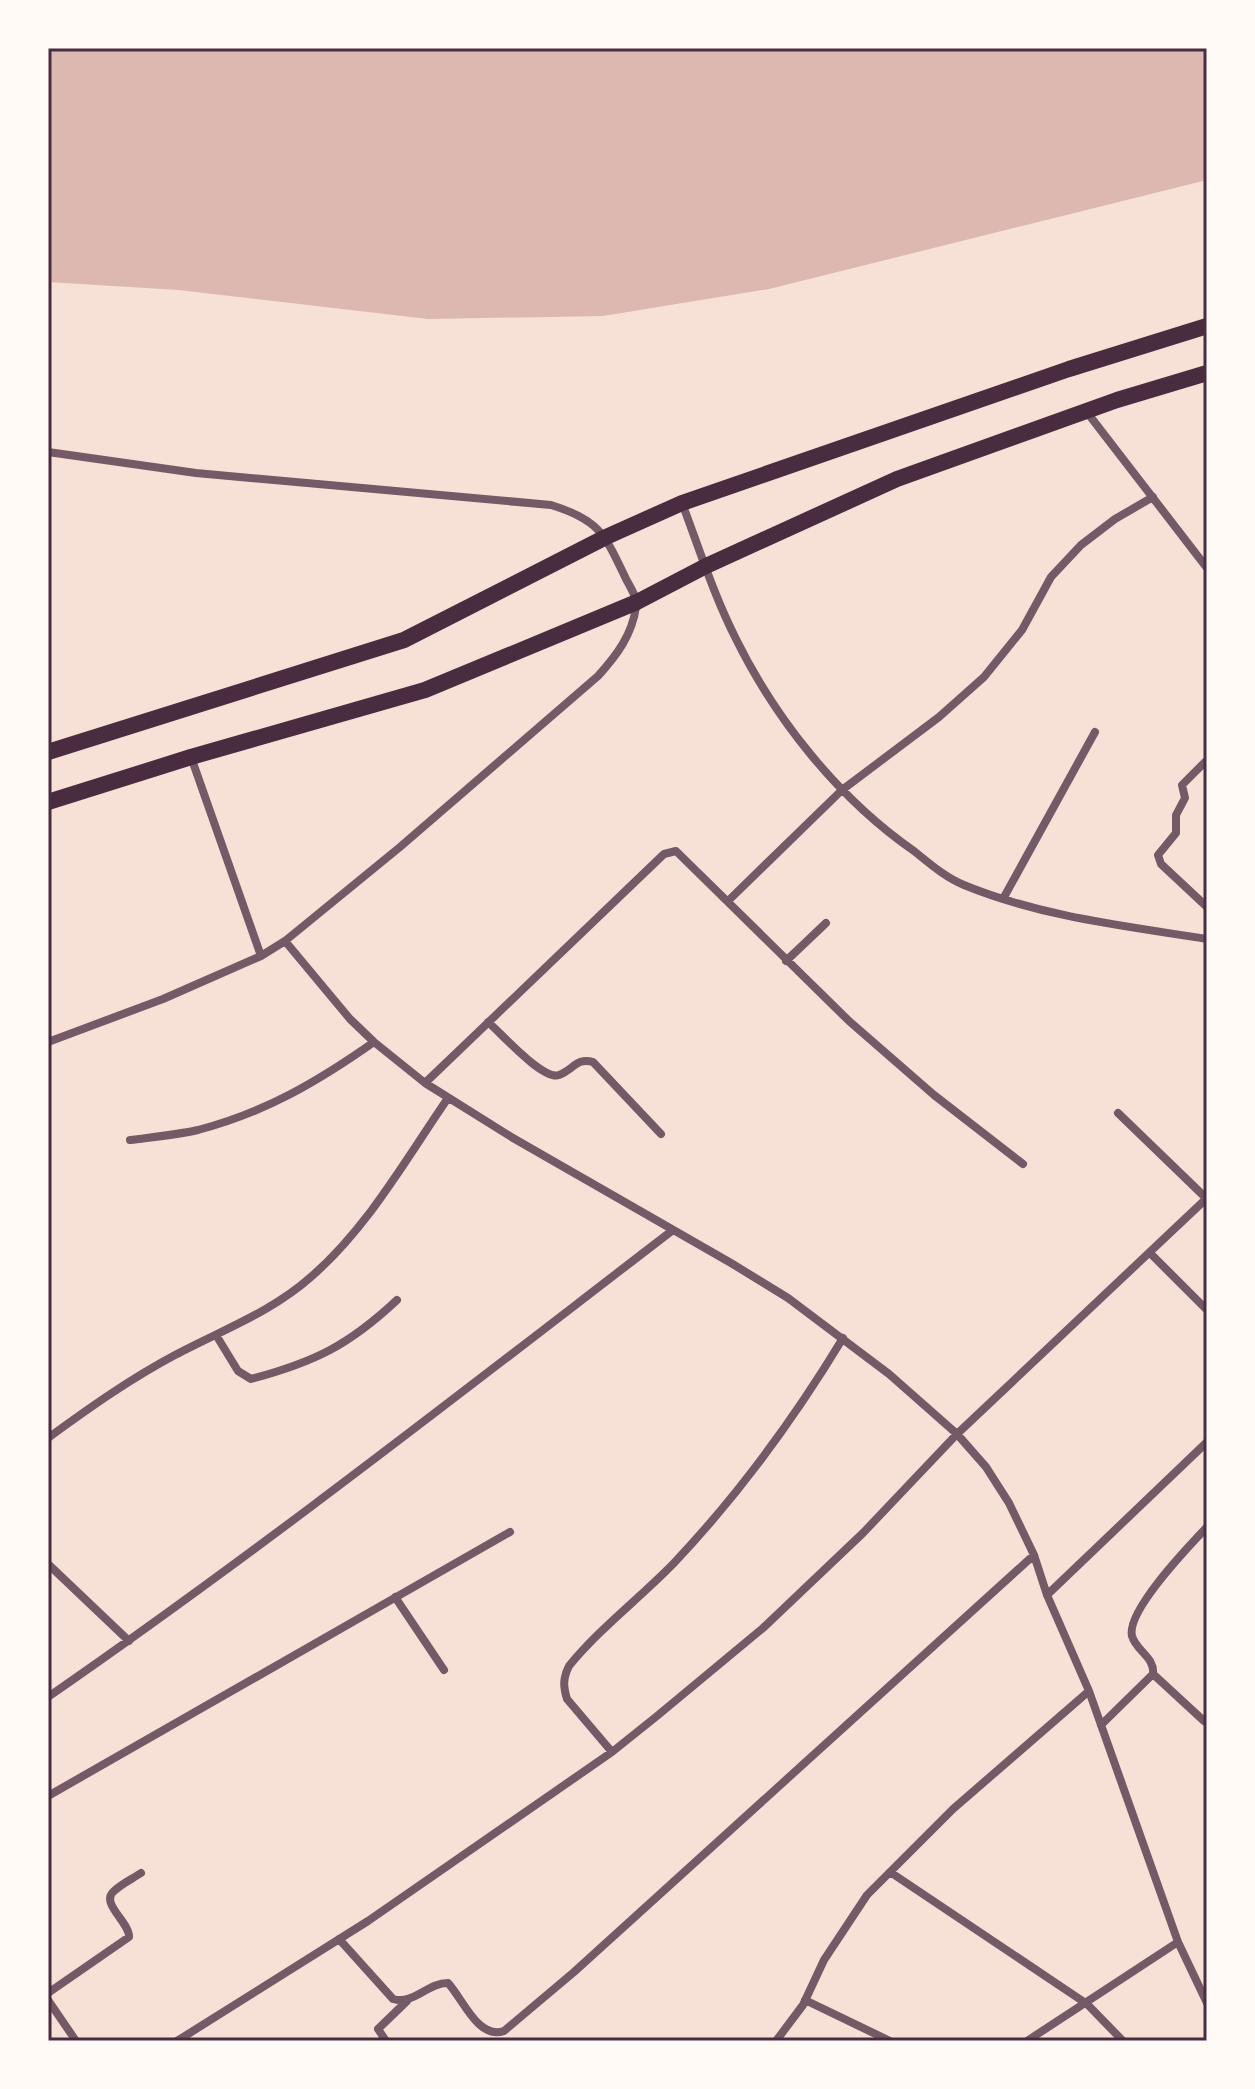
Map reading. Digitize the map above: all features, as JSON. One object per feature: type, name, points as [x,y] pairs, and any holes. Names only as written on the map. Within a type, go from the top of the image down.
[{"type":"main road","points":[[48,752],[404,640],[606,537],[682,503],[1054,374],[1207,326]]},
{"type":"main road","points":[[48,802],[191,757],[425,690],[637,602],[706,566],[897,479],[1086,411],[1207,373]]},
{"type":"street","points":[[1086,411],[1207,568]]},
{"type":"street","points":[[48,452],[196,473],[551,505],[588,520],[606,537],[637,602],[631,631],[618,653],[598,676],[285,941],[261,956],[163,999],[48,1042]]},
{"type":"street","points":[[728,901],[842,790],[939,717],[984,677],[1022,630],[1051,577],[1081,545],[1153,497]]},
{"type":"street","points":[[682,503],[734,637],[762,688],[842,790],[880,828],[960,884],[1003,899],[1040,911],[1207,939]]},
{"type":"street","points":[[1003,899],[1095,732]]},
{"type":"street","points":[[191,757],[261,956]]},
{"type":"street","points":[[1205,762],[1182,785],[1185,798],[1176,815],[1176,833],[1158,855],[1161,864],[1207,907]]},
{"type":"street","points":[[425,1083],[664,854],[676,851],[849,1021],[934,1095],[1023,1164]]},
{"type":"street","points":[[786,961],[826,923]]},
{"type":"street","points":[[285,941],[327,994],[374,1042],[425,1083],[513,1138],[777,1291],[889,1374],[957,1434],[986,1467],[1009,1503],[1034,1555],[1047,1595],[1089,1691],[1178,1942],[1207,2003]]},
{"type":"street","points":[[488,1022],[546,1074],[559,1075],[578,1062],[593,1062],[661,1134]]},
{"type":"street","points":[[130,1140],[196,1130],[260,1110],[319,1081],[374,1042]]},
{"type":"street","points":[[48,1438],[111,1392],[266,1310],[300,1285],[350,1238],[448,1098]]},
{"type":"street","points":[[177,2041],[339,1939],[612,1752],[763,1628],[863,1533],[957,1434],[1207,1198],[1118,1113]]},
{"type":"street","points":[[48,1697],[364,1468],[673,1230]]},
{"type":"street","points":[[1150,1253],[1207,1310]]},
{"type":"street","points":[[216,1335],[238,1371],[251,1379],[296,1367],[333,1350],[367,1328],[397,1300]]},
{"type":"street","points":[[612,1752],[567,1699],[564,1676],[569,1666],[720,1513],[781,1434],[843,1338]]},
{"type":"street","points":[[1047,1595],[1207,1442]]},
{"type":"street","points":[[1101,1725],[1153,1674],[1154,1666],[1132,1636],[1135,1620],[1175,1560],[1207,1527]]},
{"type":"street","points":[[48,1796],[510,1532]]},
{"type":"street","points":[[386,2041],[378,2029],[407,2001],[439,1983],[448,1983],[484,2030],[493,2033],[504,2031],[574,1972],[1034,1555]]},
{"type":"street","points":[[48,1564],[129,1641]]},
{"type":"street","points":[[395,1597],[444,1670]]},
{"type":"street","points":[[1153,1674],[1204,1721]]},
{"type":"street","points":[[776,2041],[805,2000],[824,1960],[867,1895],[953,1809],[1089,1691]]},
{"type":"street","points":[[890,1872],[1087,2004],[1123,2041]]},
{"type":"street","points":[[48,1993],[129,1937],[129,1930],[110,1903],[110,1897],[141,1873]]},
{"type":"street","points":[[339,1939],[389,1996],[397,2001],[407,2001]]},
{"type":"street","points":[[1027,2041],[1178,1942]]},
{"type":"street","points":[[48,2000],[76,2041]]},
{"type":"street","points":[[805,2000],[890,2041]]},
{"type":"shaded area","points":[[48,48],[1207,48],[1207,180],[769,289],[603,316],[428,319],[178,290],[48,282]]}]
